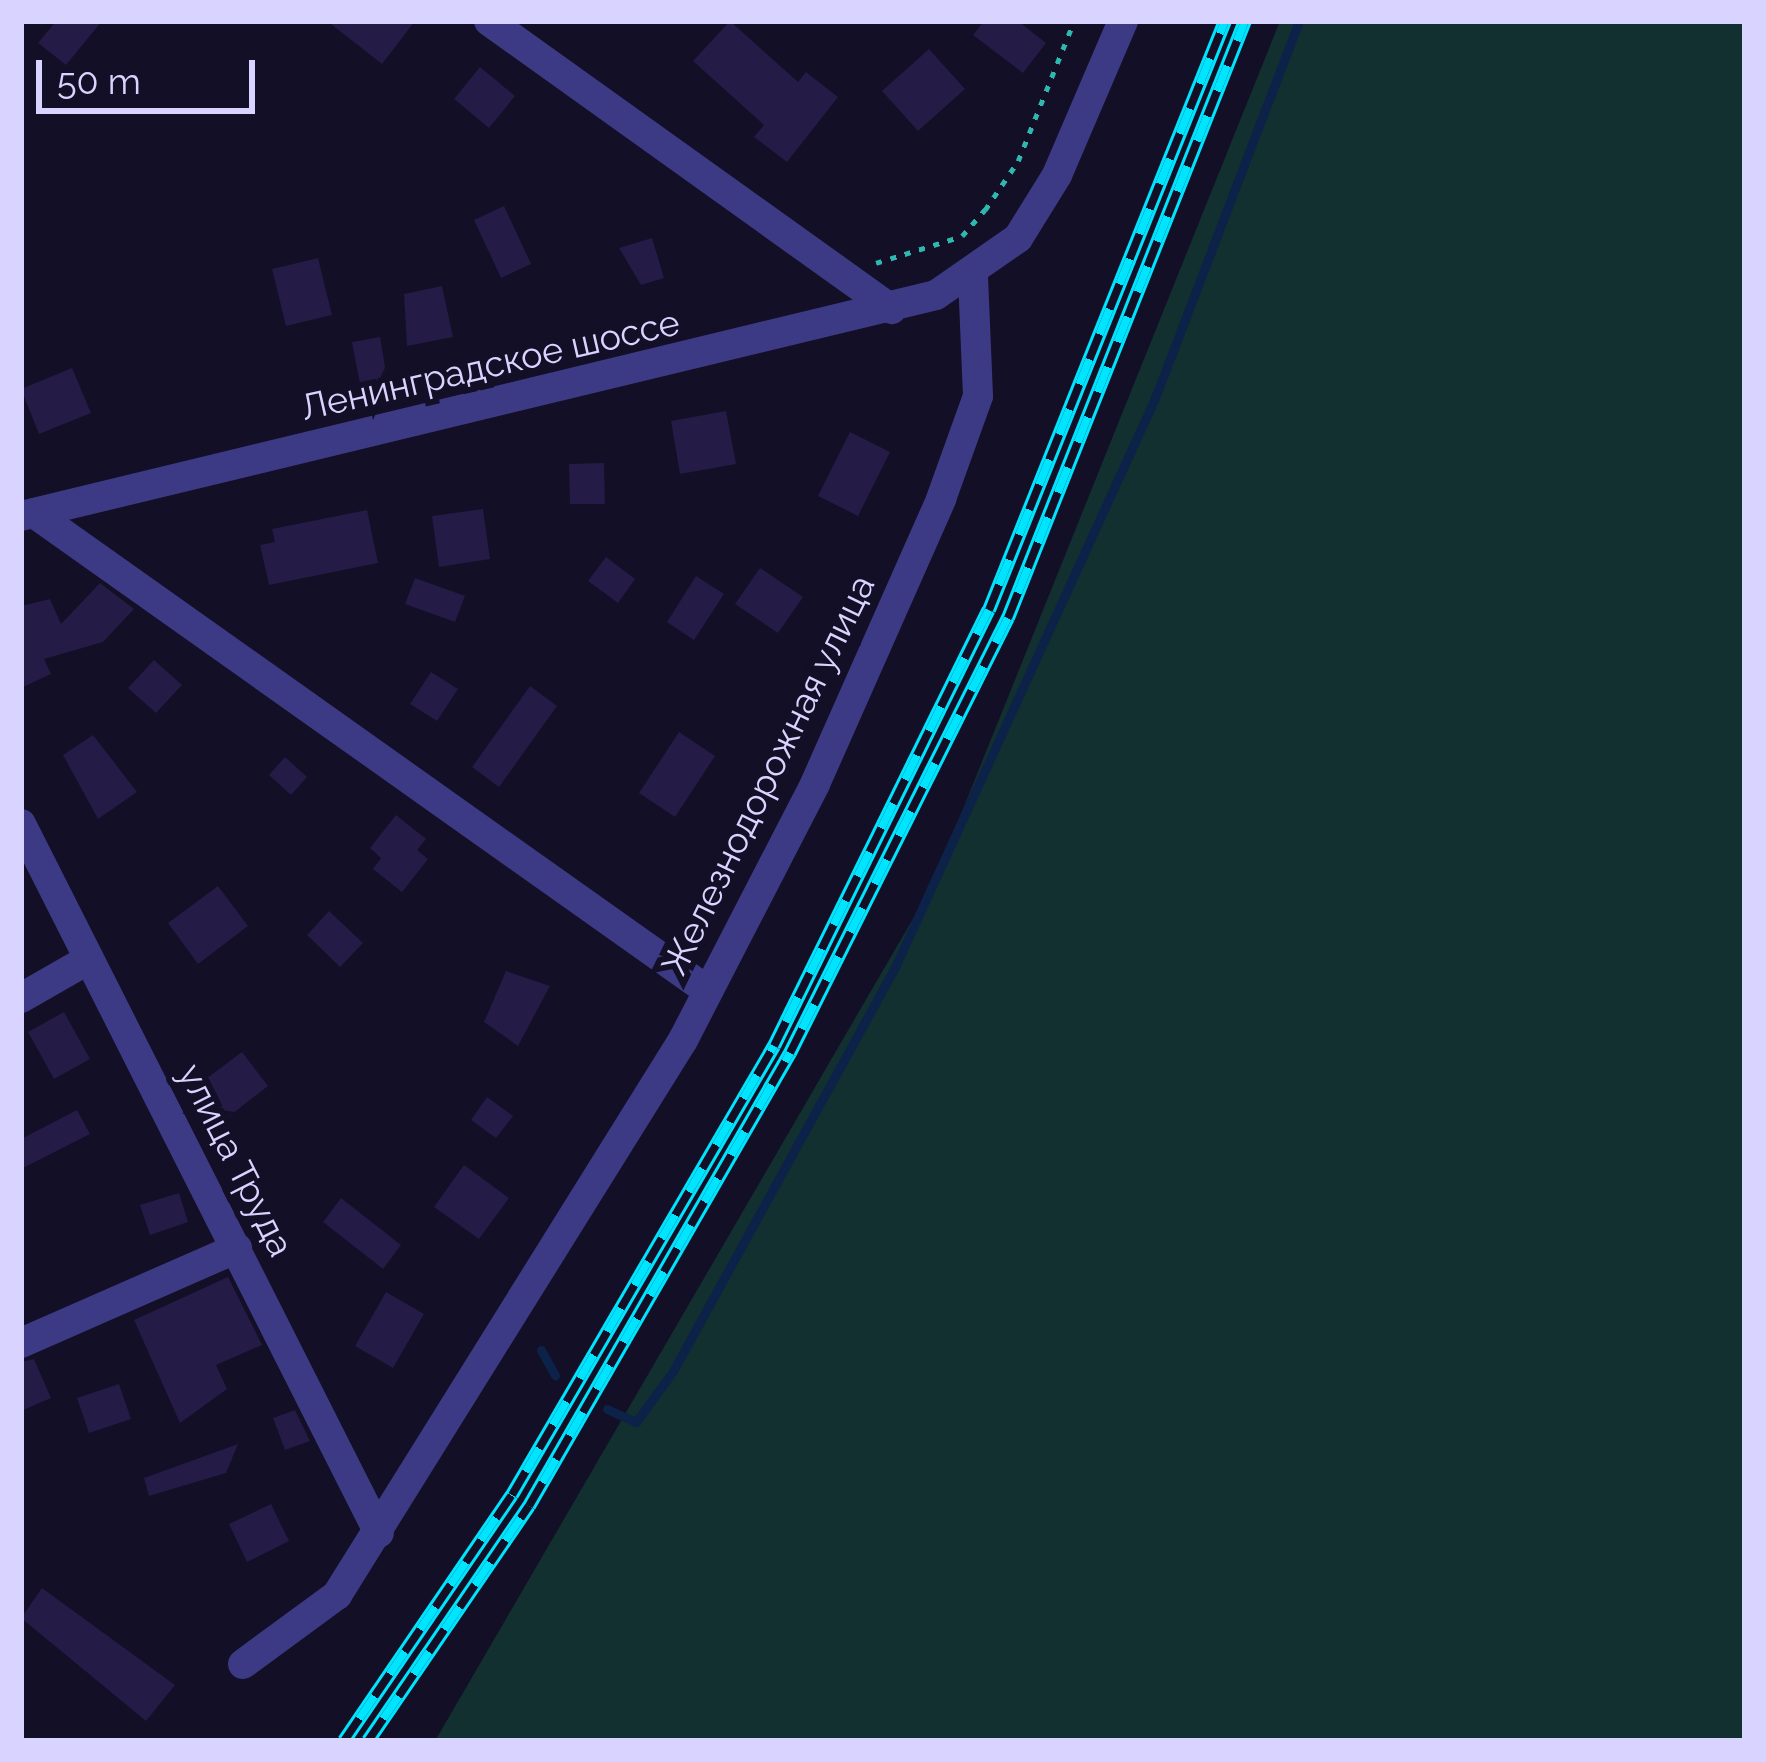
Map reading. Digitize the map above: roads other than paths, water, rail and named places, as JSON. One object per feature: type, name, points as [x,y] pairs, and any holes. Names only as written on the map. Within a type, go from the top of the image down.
[{"type":"street","points":[[489,21],[891,309]]},
{"type":"street","points":[[973,277],[1018,238],[1058,175],[1123,21]]},
{"type":"street","name":"Ленинградское шоссе","points":[[28,515],[891,309],[973,277]]},
{"type":"street","name":"Железнодорожная улица","points":[[243,1664],[337,1595],[380,1533],[708,991],[941,499],[978,396],[973,277]]},
{"type":"street","points":[[28,515],[708,991]]},
{"type":"street","name":"улица Труда","points":[[21,824],[380,1533]]},
{"type":"street","points":[[21,998],[89,959]]},
{"type":"street","points":[[21,1342],[237,1248]]},
{"type":"waterway","points":[[607,1409],[636,1422],[673,1371],[896,965],[1155,398],[1299,21]]},
{"type":"waterway","points":[[541,1350],[555,1375]]},
{"type":"railway","points":[[344,1741],[512,1495],[774,1046],[989,610],[1225,21]]},
{"type":"railway","points":[[368,1741],[529,1506],[790,1053],[1008,618],[1245,21]]}]
